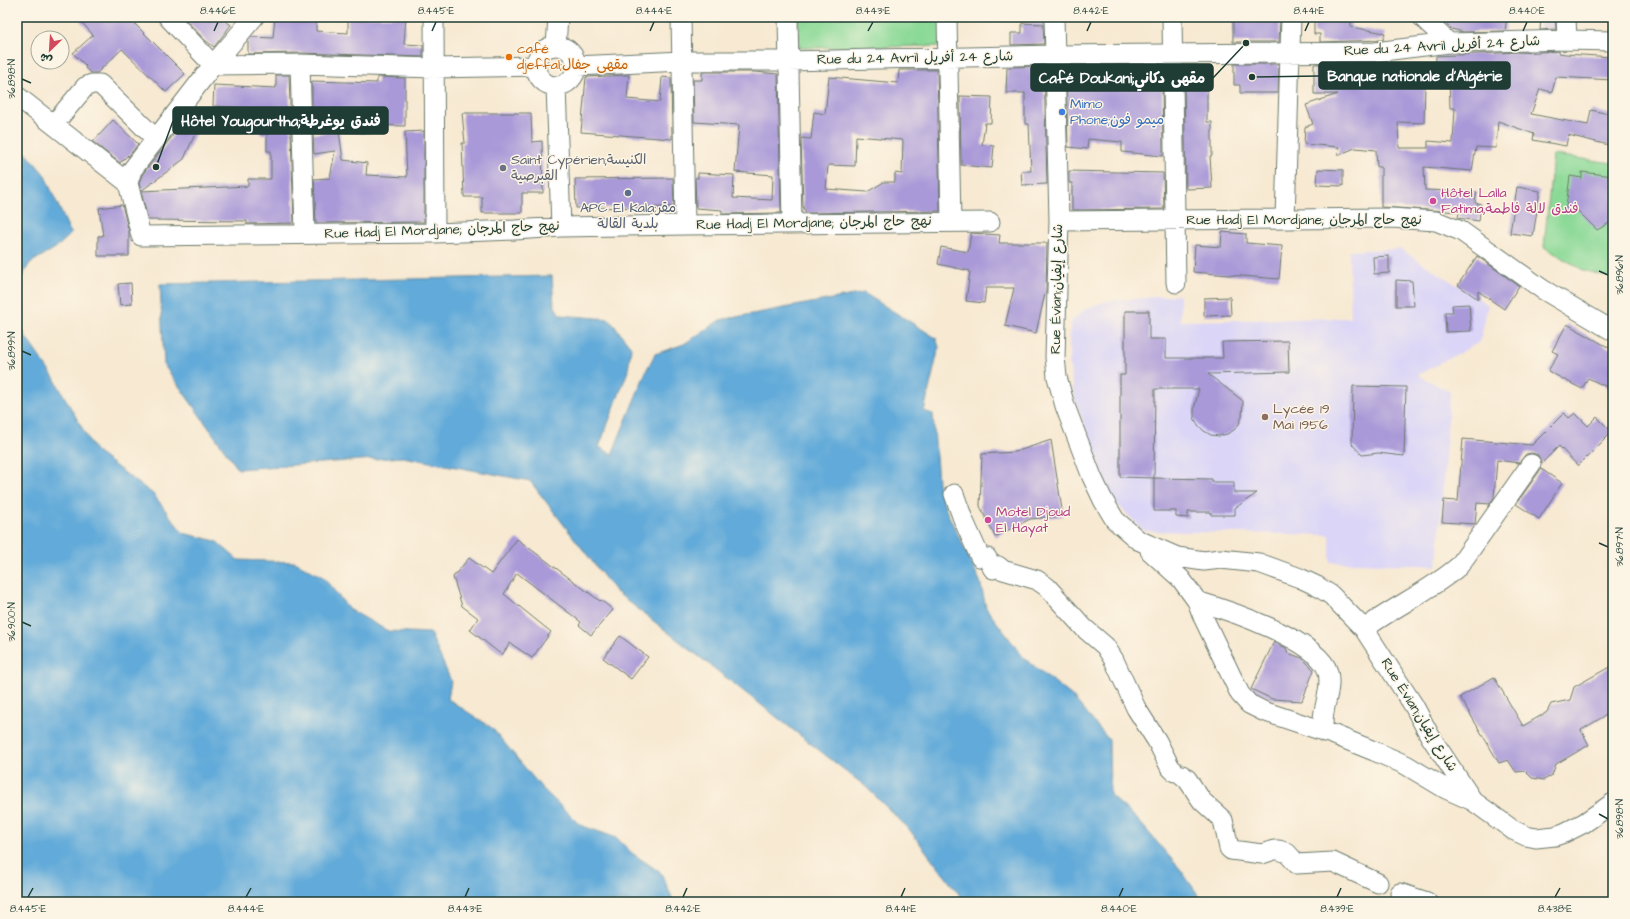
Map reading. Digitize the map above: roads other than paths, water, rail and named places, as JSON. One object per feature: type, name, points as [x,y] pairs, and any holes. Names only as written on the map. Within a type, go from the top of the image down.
[{"type":"street","points":[[168,17],[213,65],[300,64],[434,68],[536,66]]},
{"type":"street","points":[[17,96],[128,183],[132,170],[213,65],[254,17]]},
{"type":"street","points":[[434,17],[435,233]]},
{"type":"street","points":[[556,46],[558,17]]},
{"type":"street","points":[[681,17],[685,225]]},
{"type":"street","points":[[788,17],[792,224]]},
{"type":"street","points":[[948,17],[951,222]]},
{"type":"street","name":"Rue Évian;شارع إيفيان","points":[[1054,17],[1059,221],[1054,357],[1057,377],[1065,406],[1092,476],[1103,500],[1115,520],[1181,579],[1197,601],[1203,617],[1240,694],[1249,704],[1263,711],[1374,750],[1406,765],[1446,789],[1473,802],[1513,830],[1526,836],[1546,838],[1564,833],[1584,823],[1613,802]]},
{"type":"street","points":[[1172,17],[1176,283]]},
{"type":"street","points":[[1285,219],[1291,17]]},
{"type":"street","points":[[1422,17],[1449,43]]},
{"type":"street","points":[[1566,17],[1567,40]]},
{"type":"street","name":"Rue du 24 Avril شارع 24 أفريل","points":[[576,66],[682,61],[788,61],[1054,55],[1375,52],[1449,43],[1567,40],[1613,41]]},
{"type":"street","points":[[556,46],[567,50],[572,54],[576,66],[575,72],[568,82],[556,86],[550,85],[540,78],[536,66],[539,55],[549,47],[556,46]]},
{"type":"street","points":[[300,64],[305,234]]},
{"type":"street","points":[[54,124],[85,87],[92,84],[100,84],[156,139]]},
{"type":"street","points":[[556,86],[561,227]]},
{"type":"street","name":"Rue Hadj El Mordjane; نهج حاج المرجان","points":[[128,183],[141,236],[435,233],[561,227],[990,222]]},
{"type":"street","name":"Rue Hadj El Mordjane; نهج حاج المرجان","points":[[1059,221],[1391,218],[1436,221],[1447,224],[1475,240],[1542,289],[1613,331]]},
{"type":"street","points":[[1364,629],[1381,616],[1444,579],[1459,566],[1531,464]]},
{"type":"street","points":[[954,494],[963,519],[980,557],[987,558],[993,569],[998,566],[1003,570],[1037,580],[1047,588],[1084,628],[1105,646],[1114,660],[1136,708],[1157,741],[1170,766],[1178,774],[1187,779],[1202,801],[1223,820],[1229,848],[1231,850],[1262,854],[1279,850],[1287,853],[1297,864],[1333,862],[1378,883]]},
{"type":"street","name":"Rue Évian;شارع إيفيان","points":[[1138,540],[1177,557],[1260,563],[1317,586],[1331,595],[1364,629],[1414,706],[1430,736],[1473,802]]},
{"type":"street","points":[[1197,601],[1233,612],[1297,642],[1318,656],[1328,671],[1330,692],[1322,723],[1324,732]]},
{"type":"street","points":[[1400,894],[1428,902]]},
{"type":"water","points":[[17,142],[44,174],[71,234],[57,247],[30,263],[17,285]]},
{"type":"water","points":[[552,276],[554,305],[560,315],[609,319],[631,347],[628,371],[599,447],[612,454],[647,369],[655,354],[684,344],[720,320],[864,293],[936,338],[939,347],[924,411],[933,414],[938,483],[946,510],[980,581],[986,608],[1024,658],[1072,696],[1109,740],[1110,795],[1137,819],[1181,870],[1203,902],[965,902],[908,828],[865,786],[615,591],[530,481],[403,457],[238,469],[164,365],[160,284]]},
{"type":"water","points":[[17,315],[25,336],[54,378],[95,451],[153,494],[183,533],[216,541],[238,560],[295,562],[323,577],[349,609],[388,631],[430,633],[451,681],[448,699],[492,728],[541,787],[580,825],[617,838],[632,853],[661,873],[674,902],[17,902]]},
{"type":"place","name":"Café Doukani;مقهى دكاني","points":[[1246,43]]},
{"type":"place","name":"café djeffal;مقهى جفال","points":[[509,57]]},
{"type":"place","name":"Banque nationale d'Algérie","points":[[1252,77]]},
{"type":"place","name":"Mimo Phone;ميمو فون","points":[[1062,112]]},
{"type":"place","name":"Hôtel Yougourtha;فندق يوغرطة","points":[[156,167]]},
{"type":"place","name":"Saint Cypérien;الكنيسة القبرصية","points":[[503,168]]},
{"type":"place","name":"APC El Kala;مقر بلدية القالة","points":[[628,193]]},
{"type":"place","name":"Hôtel Lalla Fatima;فندق لالة فاطمة","points":[[1433,201]]},
{"type":"place","name":"Lycée 19 Mai 1956","points":[[1265,417]]},
{"type":"place","name":"Motel Djoud El Hayat","points":[[988,520]]}]
